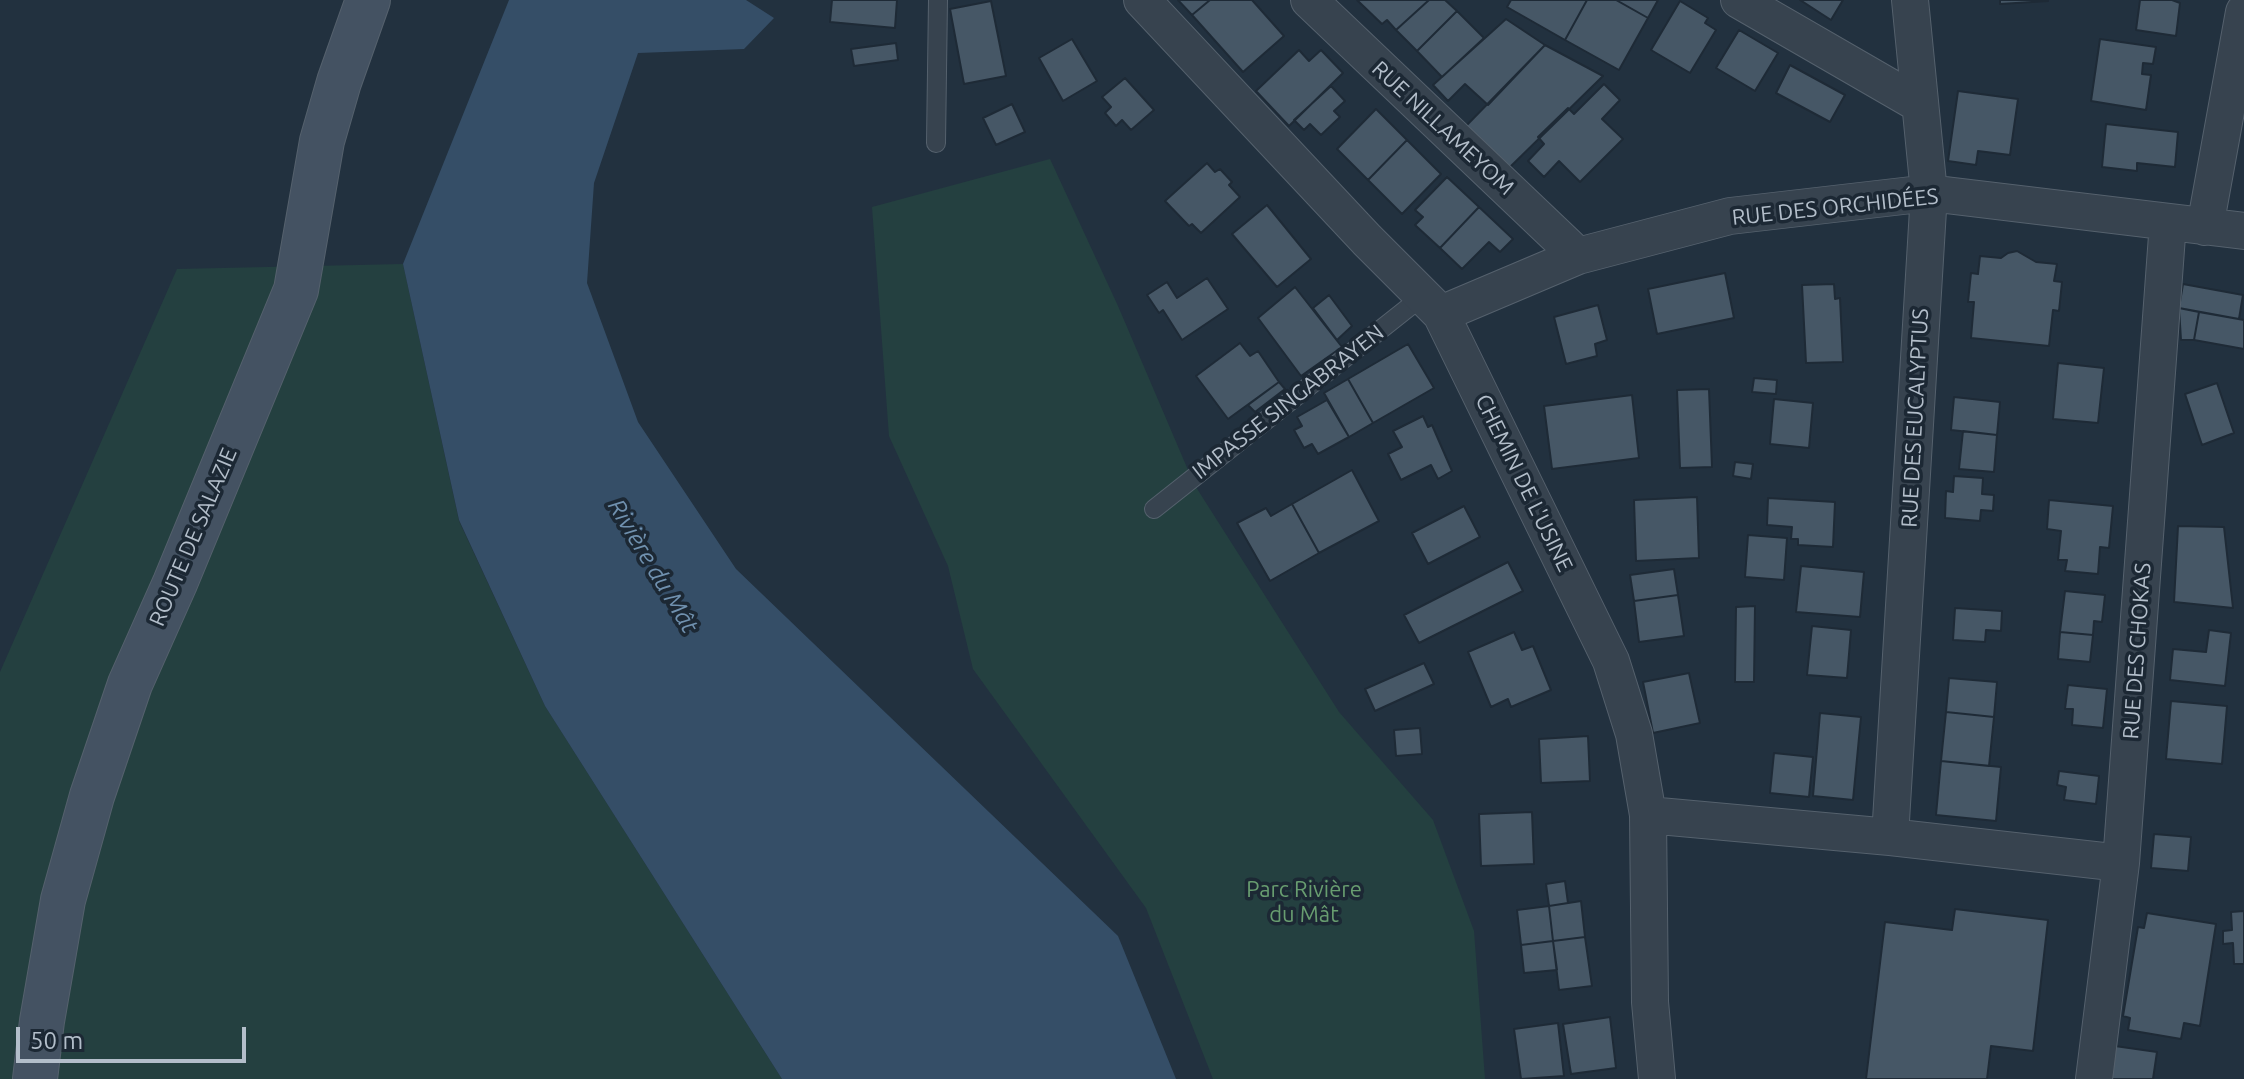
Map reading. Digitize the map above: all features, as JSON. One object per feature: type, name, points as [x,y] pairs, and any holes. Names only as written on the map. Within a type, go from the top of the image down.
[{"type":"main road","name":"ROUTE DE SALAZIE","points":[[35,1079],[63,900],[92,796],[130,684],[296,290],[322,141],[368,0]]},
{"type":"street","name":"CHEMIN DE L'USINE","points":[[1142,0],[1432,305],[1611,661],[1634,734],[1648,815],[1650,1002],[1657,1079]]},
{"type":"street","name":"RUE NILLAMEYOM","points":[[1309,0],[1578,256]]},
{"type":"street","points":[[1739,0],[1919,104]]},
{"type":"street","name":"RUE DES EUCALYPTUS","points":[[1890,837],[1929,193],[1910,0]]},
{"type":"street","points":[[2205,227],[2244,12]]},
{"type":"street","name":"RUE DES ORCHIDÉES","points":[[1432,305],[1578,256],[1730,216],[1929,193],[2244,231]]},
{"type":"street","name":"RUE DES CHOKAS","points":[[2094,1079],[2121,863],[2168,222]]},
{"type":"street","points":[[1648,815],[1890,837],[2121,863]]},
{"type":"lane","points":[[936,143],[938,0]]},
{"type":"lane","name":"IMPASSE SINGABRAYEN","points":[[1154,509],[1432,305]]},
{"type":"green space","name":"Parc Rivière du Mât","points":[[1050,159],[1118,306],[1194,484],[1339,712],[1433,820],[1474,931],[1485,1079],[1213,1079],[1146,908],[973,669],[948,566],[889,436],[872,207]]},
{"type":"green space","points":[[403,264],[459,521],[545,706],[782,1079],[0,1079],[0,672],[177,269]]},
{"type":"water","name":"Rivière du Mât","points":[[509,0],[746,0],[774,18],[744,49],[638,53],[594,183],[587,283],[638,422],[736,569],[1118,936],[1176,1079],[782,1079],[545,706],[459,520],[403,264]]},
{"type":"building","points":[[832,0],[897,0],[895,28],[830,22]]},
{"type":"building","points":[[1178,0],[1210,0],[1192,15]]},
{"type":"building","points":[[1210,0],[1252,0],[1284,36],[1243,72],[1192,15]]},
{"type":"building","points":[[1357,0],[1429,0],[1396,30],[1387,20],[1382,24]]},
{"type":"building","points":[[1429,0],[1445,0],[1457,11],[1417,51],[1396,30]]},
{"type":"building","points":[[1511,0],[1587,0],[1565,40],[1507,7]]},
{"type":"building","points":[[1587,0],[1616,0],[1648,18],[1619,70],[1565,40]]},
{"type":"building","points":[[1616,0],[1658,0],[1648,18]]},
{"type":"building","points":[[1800,0],[1843,0],[1831,20]]},
{"type":"building","points":[[2000,0],[2048,0],[2048,1],[2000,4]]},
{"type":"building","points":[[2140,0],[2180,3],[2176,36],[2136,30]]},
{"type":"building","points":[[991,1],[1006,76],[964,84],[950,9]]},
{"type":"building","points":[[1680,1],[1708,18],[1705,23],[1716,30],[1690,73],[1651,50]]},
{"type":"building","points":[[1457,11],[1484,38],[1442,77],[1417,51]]},
{"type":"building","points":[[1506,19],[1545,45],[1488,105],[1465,84],[1448,101],[1433,85]]},
{"type":"building","points":[[1739,30],[1778,53],[1755,91],[1716,68]]},
{"type":"building","points":[[1072,39],[1097,81],[1063,101],[1039,58]]},
{"type":"building","points":[[2100,39],[2156,47],[2153,64],[2143,63],[2142,74],[2151,75],[2146,110],[2091,101]]},
{"type":"building","points":[[896,43],[898,60],[854,66],[851,49]]},
{"type":"building","points":[[1545,45],[1603,76],[1508,169],[1465,127]]},
{"type":"building","points":[[1299,50],[1309,61],[1321,50],[1343,73],[1289,126],[1256,91]]},
{"type":"building","points":[[1790,65],[1845,95],[1830,122],[1776,93]]},
{"type":"building","points":[[1125,78],[1154,110],[1131,130],[1122,120],[1116,126],[1105,113],[1111,107],[1102,97]]},
{"type":"building","points":[[1604,84],[1620,100],[1602,119],[1623,139],[1580,182],[1559,161],[1544,177],[1528,161],[1544,144],[1538,137],[1568,108],[1574,114]]},
{"type":"building","points":[[1331,86],[1345,101],[1334,111],[1340,117],[1321,135],[1310,124],[1304,130],[1294,120]]},
{"type":"building","points":[[1958,91],[2018,99],[2010,155],[1978,151],[1976,165],[1948,161]]},
{"type":"building","points":[[1012,104],[1025,132],[996,145],[983,118]]},
{"type":"building","points":[[1376,109],[1407,140],[1368,180],[1337,149]]},
{"type":"building","points":[[2106,124],[2178,132],[2175,167],[2137,163],[2137,171],[2102,167]]},
{"type":"building","points":[[1407,140],[1441,174],[1402,214],[1368,180]]},
{"type":"building","points":[[1207,163],[1215,172],[1220,169],[1240,197],[1201,233],[1192,224],[1189,226],[1165,201]]},
{"type":"building","points":[[1447,177],[1479,207],[1440,248],[1415,225],[1423,217],[1415,210]]},
{"type":"building","points":[[1267,205],[1311,259],[1277,287],[1232,234]]},
{"type":"building","points":[[1479,207],[1513,239],[1500,252],[1489,242],[1462,269],[1440,248]]},
{"type":"building","points":[[2017,251],[2036,262],[2057,264],[2054,281],[2062,282],[2059,311],[2053,310],[2049,346],[1971,338],[1974,302],[1968,302],[1971,273],[1978,274],[1980,256],[2001,258]]},
{"type":"building","points":[[1725,273],[1734,318],[1657,334],[1648,289]]},
{"type":"building","points":[[1207,278],[1228,309],[1182,340],[1163,310],[1159,313],[1147,295],[1167,282],[1177,298]]},
{"type":"building","points":[[1834,284],[1835,299],[1840,298],[1843,362],[1806,363],[1802,285]]},
{"type":"building","points":[[2183,284],[2243,295],[2239,319],[2179,308]]},
{"type":"building","points":[[1295,287],[1342,347],[1301,376],[1258,318]]},
{"type":"building","points":[[1329,295],[1352,326],[1337,340],[1313,308]]},
{"type":"building","points":[[1598,305],[1607,340],[1595,344],[1597,356],[1566,364],[1554,317]]},
{"type":"building","points":[[2179,308],[2199,312],[2194,340],[2181,340]]},
{"type":"building","points":[[2199,312],[2244,320],[2244,349],[2194,340]]},
{"type":"building","points":[[1240,343],[1250,356],[1258,351],[1279,382],[1228,419],[1196,376]]},
{"type":"building","points":[[1408,344],[1434,388],[1373,423],[1348,379]]},
{"type":"building","points":[[2058,363],[2104,368],[2098,423],[2053,419]]},
{"type":"building","points":[[1754,378],[1777,380],[1776,394],[1752,392]]},
{"type":"building","points":[[1348,379],[1373,423],[1349,437],[1324,393]]},
{"type":"building","points":[[1279,382],[1285,389],[1255,412],[1248,405]]},
{"type":"building","points":[[2217,383],[2234,433],[2202,445],[2185,394]]},
{"type":"building","points":[[1709,389],[1712,467],[1680,468],[1677,390]]},
{"type":"building","points":[[1632,395],[1639,458],[1552,469],[1544,406]]},
{"type":"building","points":[[1954,397],[2000,402],[1997,435],[1951,430]]},
{"type":"building","points":[[1774,399],[1813,403],[1809,448],[1770,444]]},
{"type":"building","points":[[1327,400],[1349,437],[1318,454],[1312,444],[1304,448],[1294,430],[1302,426],[1297,417]]},
{"type":"building","points":[[1423,416],[1428,427],[1432,425],[1452,471],[1438,479],[1431,465],[1401,480],[1388,454],[1402,447],[1393,431]]},
{"type":"building","points":[[1963,431],[1997,435],[1994,472],[1959,469]]},
{"type":"building","points":[[1735,462],[1753,464],[1751,479],[1733,476]]},
{"type":"building","points":[[1352,470],[1379,521],[1319,553],[1292,504]]},
{"type":"building","points":[[1954,476],[1983,478],[1982,494],[1994,495],[1993,511],[1981,510],[1980,521],[1945,518],[1946,491],[1953,492]]},
{"type":"building","points":[[1697,497],[1699,558],[1636,561],[1634,500]]},
{"type":"building","points":[[1768,498],[1835,502],[1833,547],[1798,545],[1798,539],[1791,539],[1792,527],[1767,525]]},
{"type":"building","points":[[2049,500],[2113,506],[2109,548],[2100,547],[2098,574],[2065,571],[2067,560],[2058,560],[2061,531],[2047,529]]},
{"type":"building","points":[[1292,504],[1319,553],[1270,581],[1237,523],[1266,508],[1271,516]]},
{"type":"building","points":[[1464,506],[1480,537],[1428,564],[1412,533]]},
{"type":"building","points":[[2178,526],[2224,527],[2233,608],[2174,602]]},
{"type":"building","points":[[1748,535],[1787,538],[1784,580],[1745,577]]},
{"type":"building","points":[[1508,562],[1523,591],[1419,643],[1404,615]]},
{"type":"building","points":[[1801,566],[1864,572],[1860,617],[1796,612]]},
{"type":"building","points":[[1674,569],[1678,595],[1634,601],[1630,575]]},
{"type":"building","points":[[2065,591],[2105,595],[2102,622],[2094,621],[2093,635],[2060,632]]},
{"type":"building","points":[[1678,595],[1684,636],[1639,642],[1634,601]]},
{"type":"building","points":[[1755,606],[1754,682],[1735,682],[1736,607]]},
{"type":"building","points":[[1955,608],[2002,611],[2001,631],[1986,630],[1985,642],[1953,640]]},
{"type":"building","points":[[1812,626],[1851,630],[1847,678],[1807,675]]},
{"type":"building","points":[[2209,630],[2231,633],[2225,686],[2170,680],[2173,649],[2206,652]]},
{"type":"building","points":[[1514,632],[1522,650],[1533,646],[1551,690],[1511,707],[1508,699],[1491,707],[1468,652]]},
{"type":"building","points":[[2060,632],[2093,635],[2090,662],[2058,659]]},
{"type":"building","points":[[1424,663],[1434,684],[1375,711],[1365,689]]},
{"type":"building","points":[[1689,673],[1700,723],[1653,733],[1643,682]]},
{"type":"building","points":[[1949,678],[1997,682],[1994,717],[1946,712]]},
{"type":"building","points":[[2068,685],[2107,689],[2103,728],[2072,725],[2073,709],[2065,709]]},
{"type":"building","points":[[2171,701],[2227,706],[2222,764],[2166,759]]},
{"type":"building","points":[[1946,712],[1994,717],[1989,766],[1941,761]]},
{"type":"building","points":[[1820,713],[1861,717],[1853,800],[1813,796]]},
{"type":"building","points":[[1420,728],[1422,754],[1396,756],[1394,730]]},
{"type":"building","points":[[1588,736],[1590,781],[1541,783],[1539,739]]},
{"type":"building","points":[[1774,753],[1813,757],[1809,797],[1770,793]]},
{"type":"building","points":[[1941,761],[2001,767],[1996,821],[1936,815]]},
{"type":"building","points":[[2059,771],[2099,776],[2096,804],[2064,800],[2066,787],[2057,785]]},
{"type":"building","points":[[1532,812],[1534,864],[1481,866],[1479,814]]},
{"type":"building","points":[[2154,834],[2191,837],[2188,871],[2151,868]]},
{"type":"building","points":[[1565,881],[1568,903],[1549,906],[1546,884]]},
{"type":"building","points":[[1581,901],[1585,937],[1553,941],[1549,906]]},
{"type":"building","points":[[1549,906],[1553,941],[1521,945],[1517,910]]},
{"type":"building","points":[[1955,909],[2048,920],[2033,1051],[1991,1046],[1987,1079],[1866,1079],[1885,922],[1952,930]]},
{"type":"building","points":[[2244,911],[2244,964],[2234,964],[2233,943],[2223,944],[2223,931],[2232,930],[2231,912]]},
{"type":"building","points":[[2147,913],[2216,924],[2200,1026],[2184,1023],[2181,1039],[2128,1030],[2130,1018],[2123,1016],[2138,927],[2144,928]]},
{"type":"building","points":[[1585,937],[1592,986],[1559,990],[1553,941]]},
{"type":"building","points":[[1553,941],[1557,970],[1524,973],[1521,945]]},
{"type":"building","points":[[1610,1017],[1616,1068],[1571,1074],[1563,1024]]},
{"type":"building","points":[[1558,1023],[1564,1076],[1521,1079],[1514,1029]]},
{"type":"building","points":[[2115,1046],[2157,1052],[2153,1079],[2110,1079]]}]
